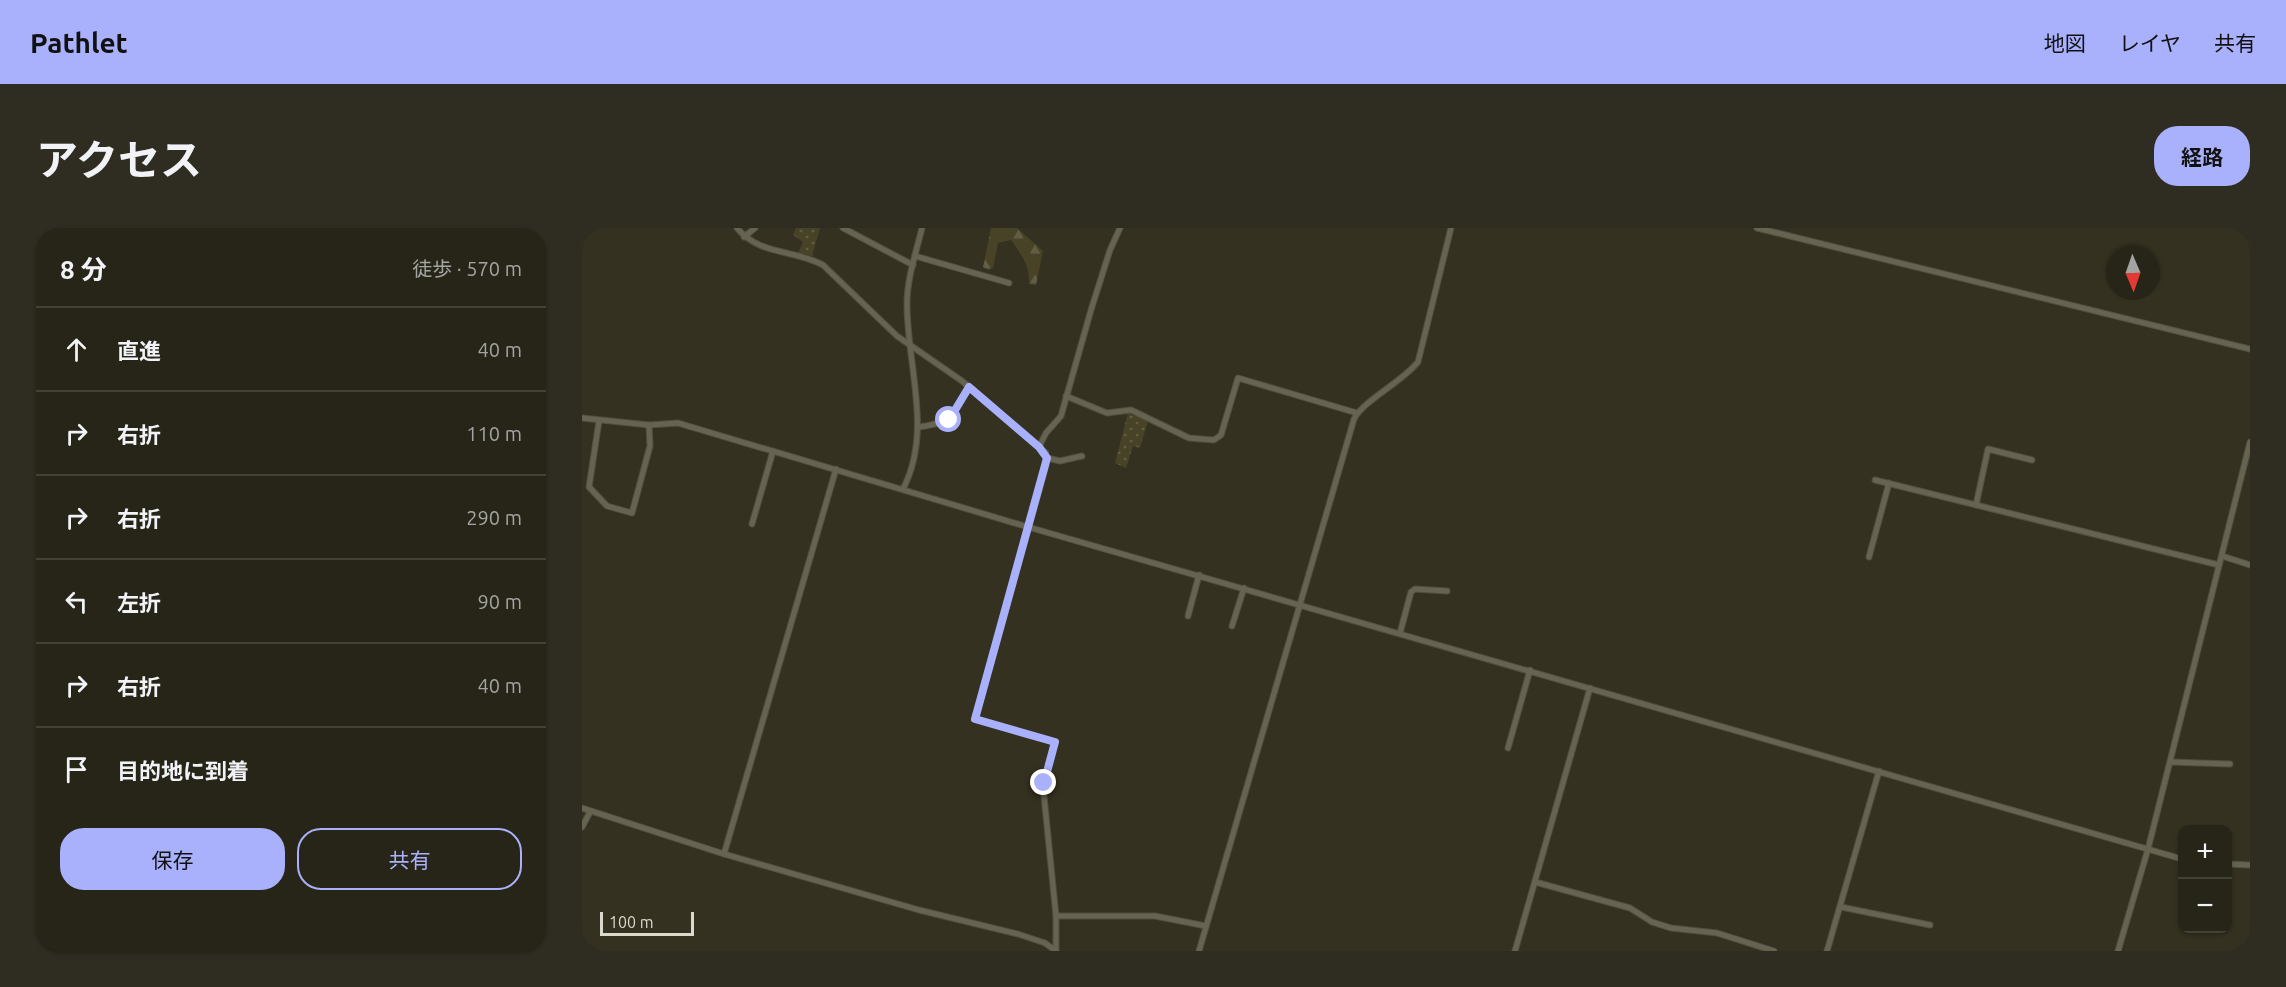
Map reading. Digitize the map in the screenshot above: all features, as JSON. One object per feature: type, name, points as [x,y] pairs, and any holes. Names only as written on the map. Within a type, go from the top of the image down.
[{"type":"street","points":[[737,228],[744,237],[763,248],[814,260],[823,265],[897,336],[969,387],[1039,447],[1047,458],[1060,461],[1082,456]]},
{"type":"street","points":[[744,237],[755,228]]},
{"type":"street","points":[[843,228],[913,265]]},
{"type":"street","points":[[903,489],[917,445],[919,427],[908,343],[908,293],[922,228]]},
{"type":"street","points":[[1039,447],[1046,433],[1058,420],[1110,249],[1120,228]]},
{"type":"street","points":[[1199,951],[1329,500],[1357,413],[1408,374],[1418,362],[1451,228]]},
{"type":"street","points":[[1757,228],[2250,349]]},
{"type":"street","points":[[915,256],[1009,283]]},
{"type":"street","points":[[1066,396],[1107,413],[1131,410],[1189,438],[1214,440],[1221,435],[1238,378],[1357,413]]},
{"type":"street","points":[[919,427],[943,424],[949,420],[969,387]]},
{"type":"street","points":[[582,418],[649,425],[678,423],[1028,527],[2178,858]]},
{"type":"street","points":[[599,421],[589,487],[607,506],[632,513],[650,446],[649,425]]},
{"type":"street","points":[[2118,951],[2171,762],[2250,442]]},
{"type":"street","points":[[1976,504],[1988,449],[2032,460]]},
{"type":"street","points":[[752,524],[773,451]]},
{"type":"street","points":[[582,808],[724,854],[919,910],[1018,934],[1045,943],[1056,951],[1056,916],[1043,786],[1055,742],[975,719],[1047,458]]},
{"type":"street","points":[[724,854],[836,469]]},
{"type":"street","points":[[1875,480],[2219,565]]},
{"type":"street","points":[[1869,557],[1889,483]]},
{"type":"street","points":[[2222,556],[2250,566]]},
{"type":"street","points":[[1188,616],[1199,575]]},
{"type":"street","points":[[1232,626],[1244,588]]},
{"type":"street","points":[[1400,633],[1411,592],[1415,589],[1447,591]]},
{"type":"street","points":[[1508,748],[1530,670]]},
{"type":"street","points":[[1515,951],[1590,688]]},
{"type":"street","points":[[2171,762],[2230,764]]},
{"type":"street","points":[[1827,951],[1879,771]]},
{"type":"street","points":[[582,827],[590,812]]},
{"type":"street","points":[[2232,864],[2250,865]]},
{"type":"street","points":[[1535,882],[1630,908],[1653,922],[1671,928],[1717,933],[1774,951]]},
{"type":"street","points":[[1841,907],[1930,925]]},
{"type":"street","points":[[1056,916],[1155,916],[1206,926]]},
{"type":"green space","points":[[796,228],[820,228],[812,256],[798,253],[803,242],[793,235]]},
{"type":"green space","points":[[991,228],[1017,228],[1043,251],[1036,285],[1029,284],[1027,266],[1011,240],[998,243],[993,268],[988,270],[983,267]]},
{"type":"green space","points":[[1128,413],[1148,421],[1140,448],[1133,446],[1126,468],[1115,463]]},
{"type":"route","points":[[949,420],[969,387],[1046,453],[1046,465],[975,719],[1055,742],[1044,783]]}]
